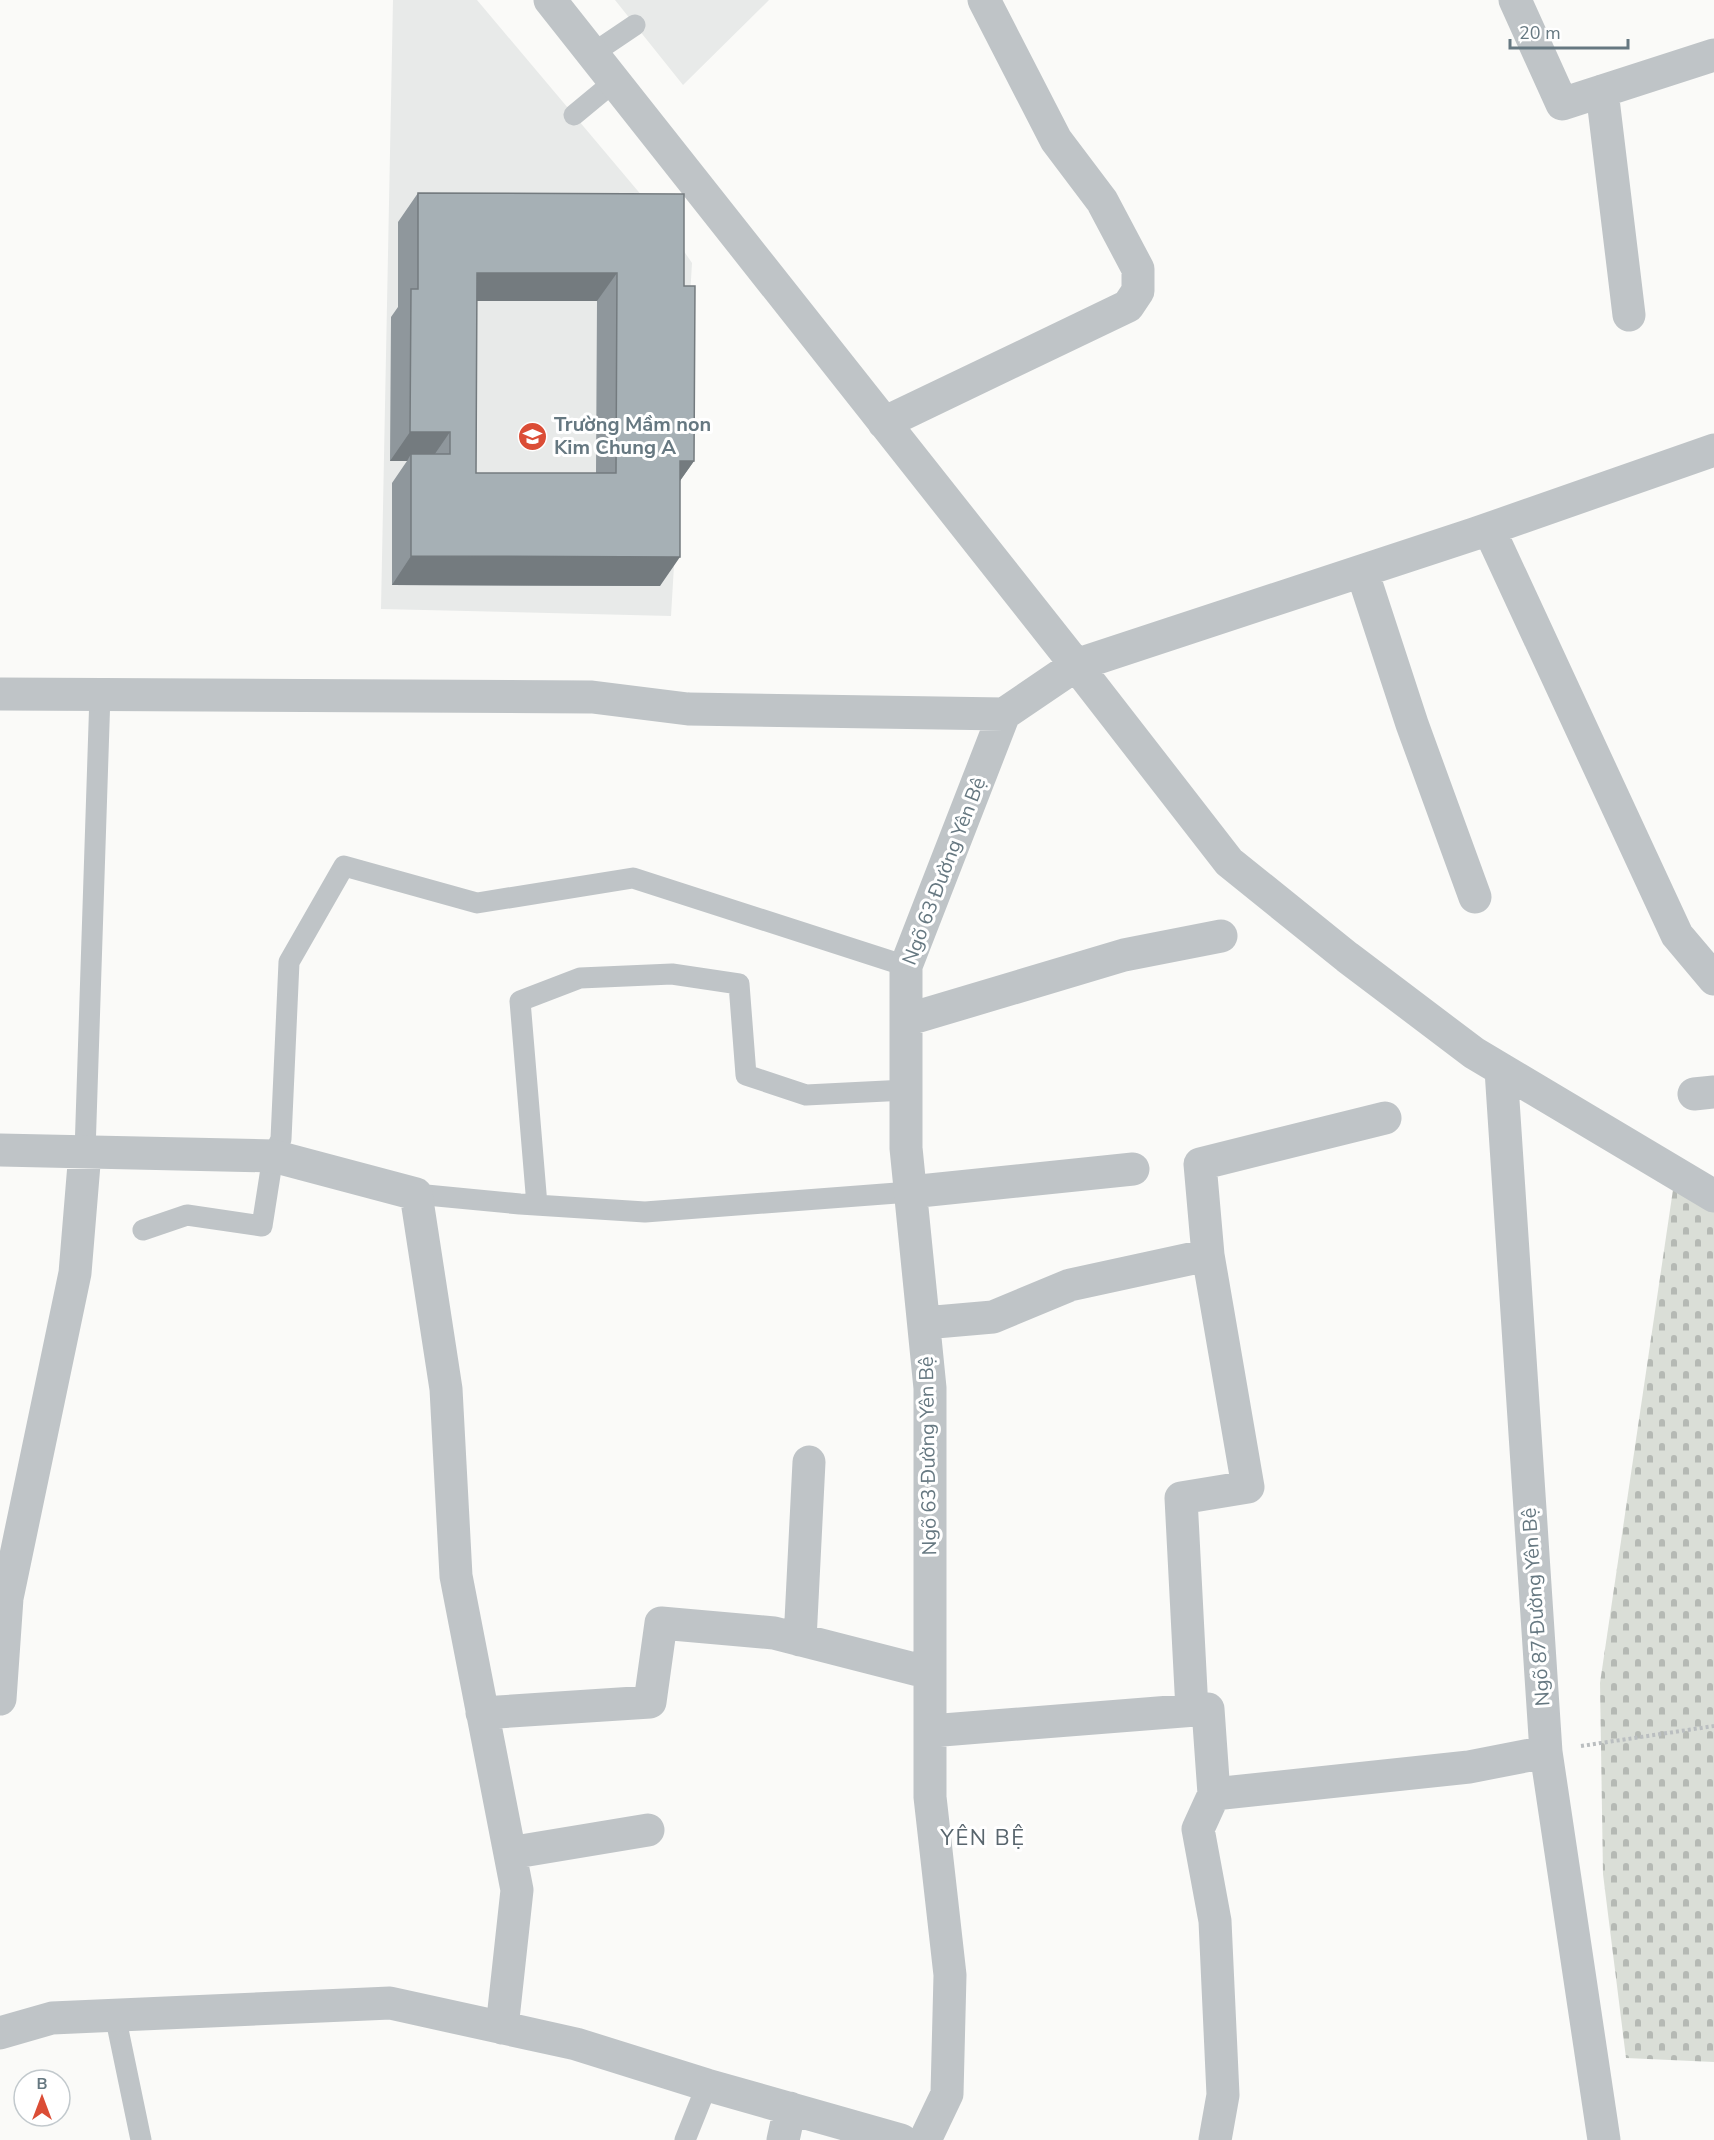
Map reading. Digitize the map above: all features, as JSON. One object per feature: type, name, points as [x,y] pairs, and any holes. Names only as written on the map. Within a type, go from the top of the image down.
[{"type":"street","points":[[550,0],[1076,665],[1228,862],[1347,957],[1474,1053],[1714,1196]]},
{"type":"street","points":[[884,423],[1128,306],[1138,291],[1138,269],[1102,201],[1056,140],[984,0]]},
{"type":"street","points":[[1515,0],[1562,104],[1714,55]]},
{"type":"street","points":[[1602,91],[1629,315]]},
{"type":"street","points":[[0,694],[592,697],[688,709],[1004,714],[1076,665],[1489,529],[1714,450]]},
{"type":"street","points":[[1489,529],[1677,935],[1714,979]]},
{"type":"street","points":[[1362,571],[1412,724],[1475,897]]},
{"type":"street","name":"Ngõ 63 Đường Yên Bệ","points":[[926,2140],[947,2094],[950,1975],[930,1797],[930,1388],[906,1148],[906,966],[1004,714]]},
{"type":"street","points":[[906,1020],[1124,956],[1221,936]]},
{"type":"street","name":"Ngõ 87 Đường Yên Bệ","points":[[1501,1070],[1546,1752],[1604,2140]]},
{"type":"street","points":[[1192,1710],[1181,1498],[1248,1487],[1208,1255],[1200,1164],[1385,1118]]},
{"type":"street","points":[[0,1150],[273,1156],[416,1194],[446,1389],[456,1576],[517,1890],[501,2028]]},
{"type":"street","points":[[0,1699],[8,1598],[75,1273],[86,1152]]},
{"type":"street","points":[[910,1192],[1133,1169]]},
{"type":"street","points":[[924,1323],[993,1317],[1070,1285],[1208,1255]]},
{"type":"street","points":[[800,1640],[809,1462]]},
{"type":"street","points":[[482,1713],[650,1702],[661,1623],[774,1633],[930,1673]]},
{"type":"street","points":[[930,1731],[1208,1709],[1214,1794],[1198,1829],[1215,1921],[1223,2095],[1215,2140]]},
{"type":"street","points":[[1214,1794],[1469,1767],[1546,1752]]},
{"type":"street","points":[[510,1853],[648,1830]]},
{"type":"street","points":[[0,2033],[52,2018],[390,2003],[576,2044],[707,2085],[901,2140]]},
{"type":"street","points":[[783,2140],[790,2108]]},
{"type":"lane","points":[[592,54],[636,25]]},
{"type":"lane","points":[[574,115],[615,81]]},
{"type":"lane","points":[[86,1152],[100,694]]},
{"type":"lane","points":[[143,1230],[187,1215],[262,1226],[273,1156],[281,1139],[289,962],[344,866],[477,903],[633,878],[906,966]]},
{"type":"lane","points":[[537,1205],[520,1001],[580,978],[672,974],[739,984],[746,1075],[806,1095],[906,1090]]},
{"type":"lane","points":[[416,1194],[645,1212],[910,1192]]},
{"type":"lane","points":[[115,2015],[141,2140]]},
{"type":"lane","points":[[685,2140],[707,2085]]},
{"type":"path","points":[[1546,1752],[1714,1726]]},
{"type":"shaded area","name":"Trường Mầm non Kim Chung A","points":[[393,0],[477,0],[664,222],[692,263],[671,616],[381,609]]},
{"type":"shaded area","points":[[615,0],[769,0],[683,85]]},
{"type":"green space","points":[[1674,1183],[1714,1201],[1714,2062],[1626,2058],[1603,1874],[1600,1683]]},
{"type":"building","points":[[418,193],[684,194],[684,286],[695,286],[694,461],[680,461],[680,557],[411,556],[411,454],[450,454],[450,432],[410,432],[411,289],[418,289]],"holes":[[[477,273],[617,273],[616,473],[476,473]]]},
{"type":"place","name":"Trường Mầm non Kim Chung A","points":[[533,436]]},
{"type":"district","name":"YÊN BỆ","points":[[983,1838]]}]
